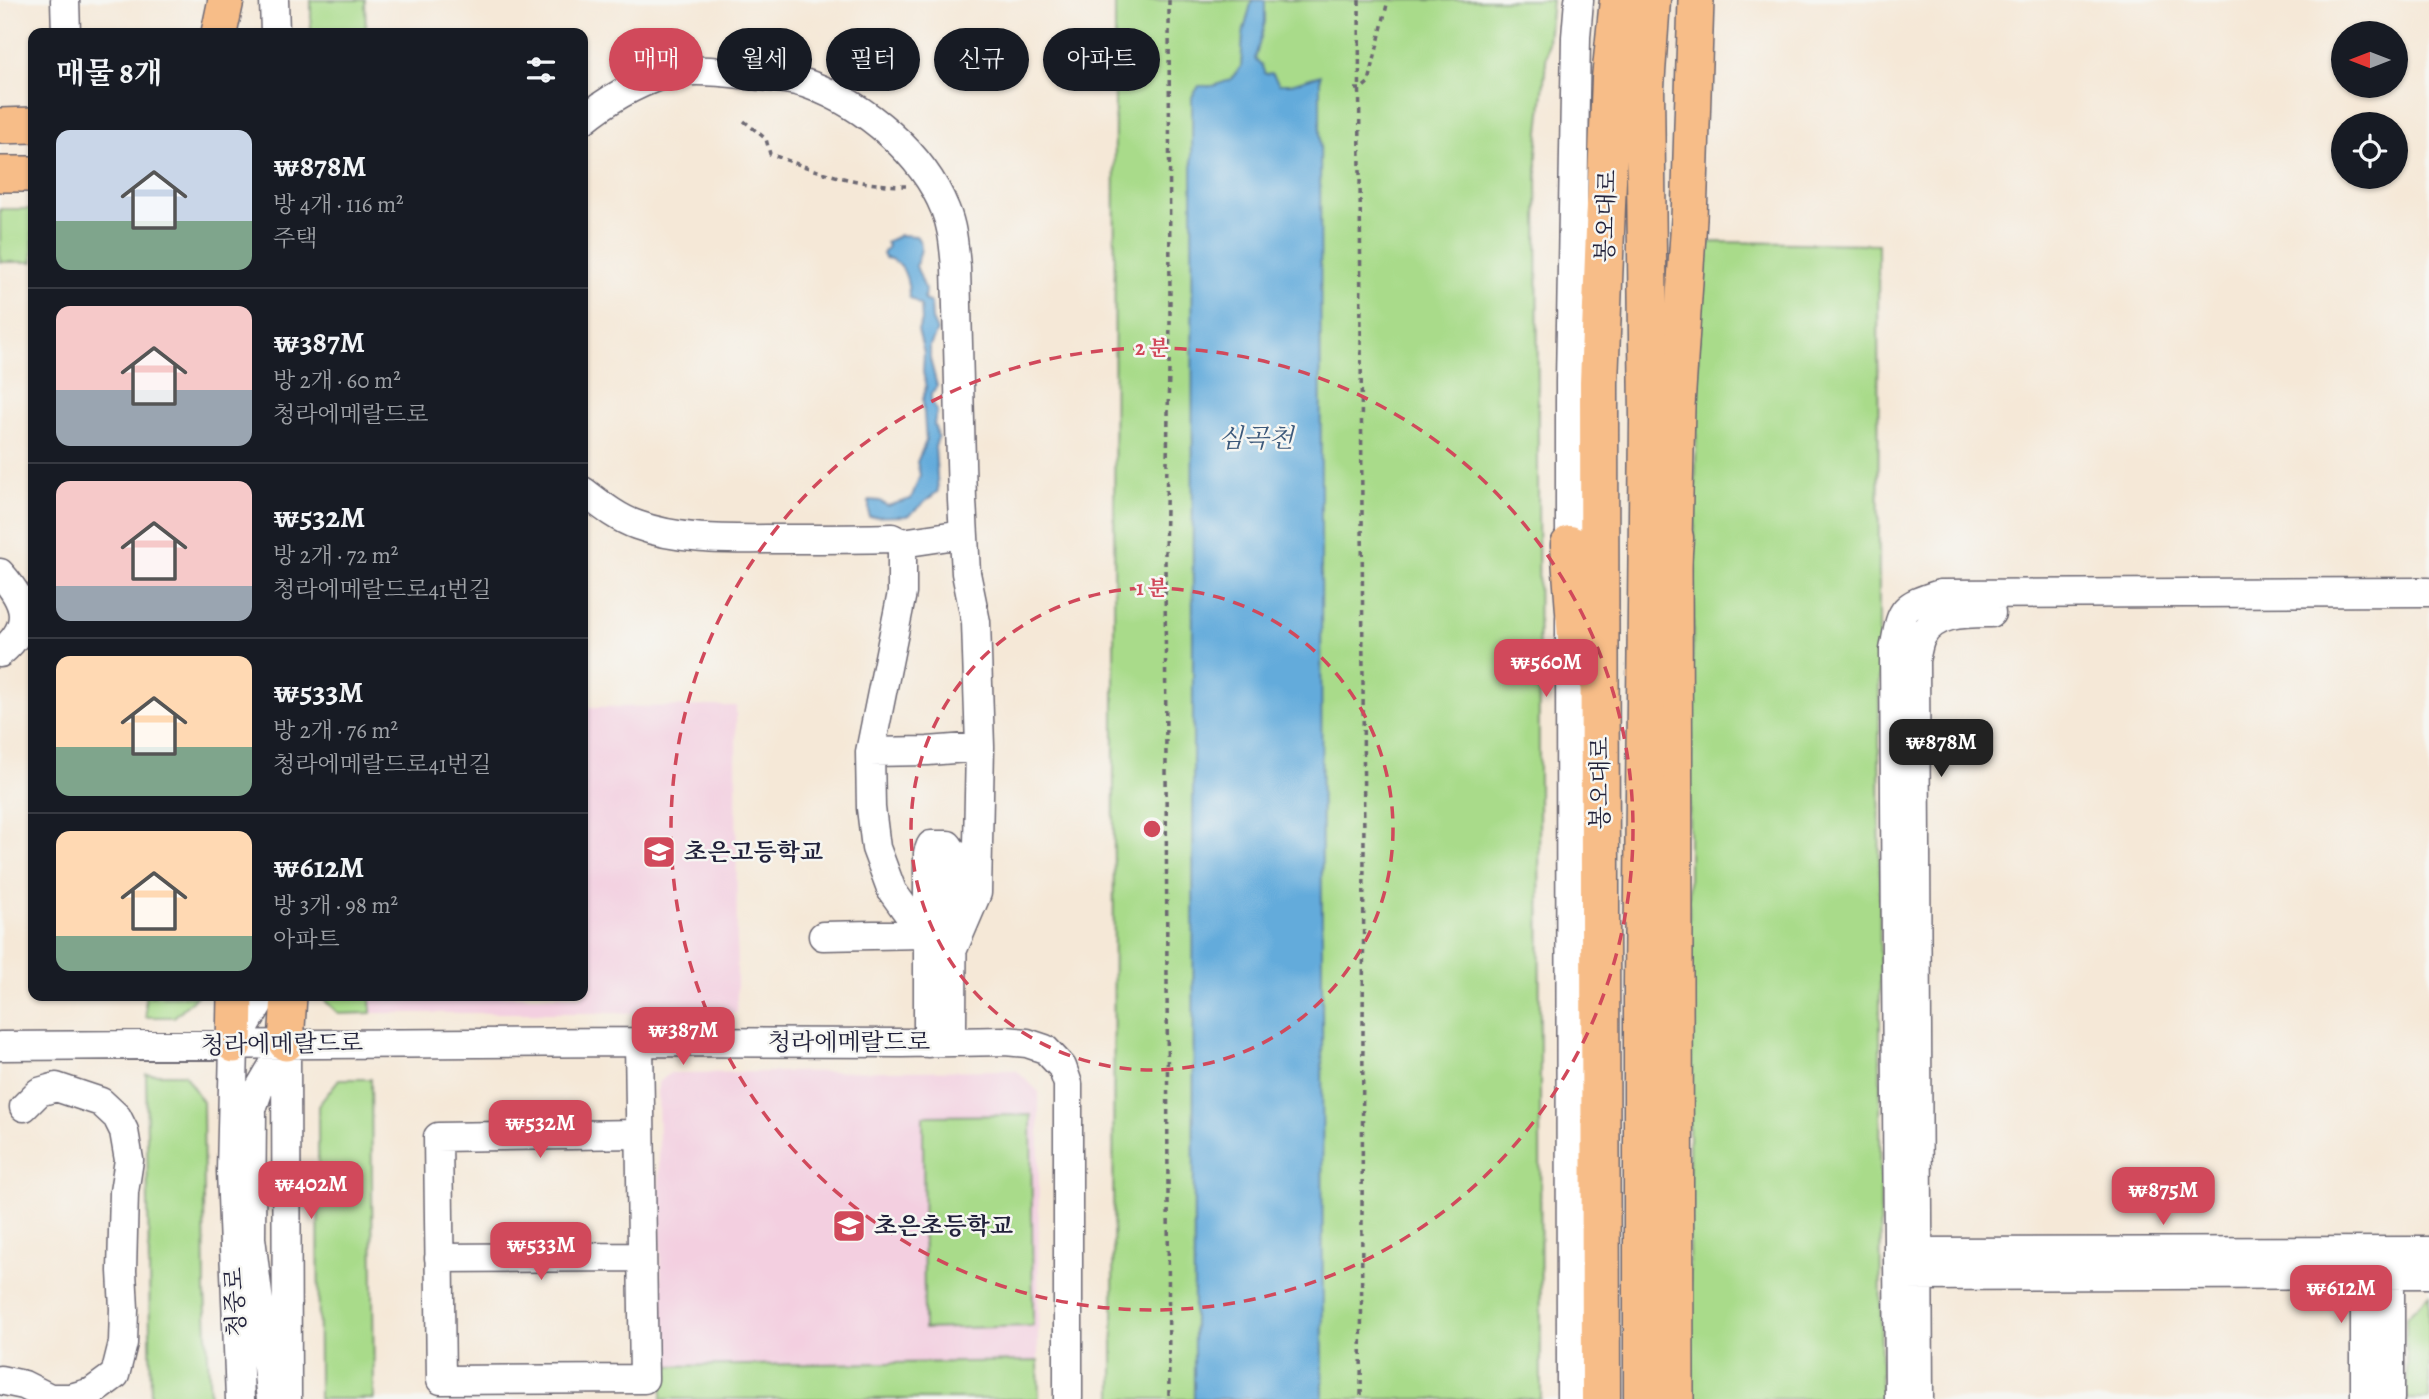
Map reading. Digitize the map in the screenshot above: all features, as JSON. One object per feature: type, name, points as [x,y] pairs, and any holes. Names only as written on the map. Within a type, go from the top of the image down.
[{"type":"highway","name":"봉오대로","points":[[1601,1399],[1599,383],[1611,79],[1619,0]]},
{"type":"highway","name":"봉오대로","points":[[1643,1399],[1643,981],[1649,421],[1645,87],[1651,0]]},
{"type":"highway","points":[[1643,981],[1674,538]]},
{"type":"highway","points":[[1570,545],[1601,980]]},
{"type":"highway","points":[[1579,1399],[1601,1076]]},
{"type":"highway","points":[[1644,1080],[1664,1399]]},
{"type":"main road","points":[[220,28],[227,0]]},
{"type":"main road","points":[[1676,1399],[1674,538],[1677,405],[1689,219],[1696,0]]},
{"type":"main road","points":[[0,126],[28,125]]},
{"type":"main road","points":[[0,174],[28,174]]},
{"type":"main road","name":"청중로","points":[[234,1001],[234,1045]]},
{"type":"main road","name":"청중로","points":[[286,1043],[289,1001]]},
{"type":"street","points":[[65,0],[66,28]]},
{"type":"street","points":[[227,0],[229,28]]},
{"type":"street","points":[[274,0],[275,28]]},
{"type":"street","name":"봉오대로","points":[[1571,1399],[1570,368],[1578,0]]},
{"type":"street","points":[[588,116],[632,88],[664,75],[722,72],[789,79],[810,85],[864,114],[904,148],[932,182],[945,209],[953,234],[956,267],[963,534],[966,573],[976,622],[980,747],[976,893],[935,943]]},
{"type":"street","points":[[588,495],[620,518],[658,531],[706,537],[892,538],[902,543],[963,534]]},
{"type":"street","points":[[902,543],[902,593],[870,752],[871,808],[876,848],[892,891],[935,943],[938,1042]]},
{"type":"street","points":[[0,573],[17,595],[24,617],[17,635],[0,653]]},
{"type":"street","points":[[1919,1399],[1908,1264],[1894,650],[1901,616],[1913,603],[1940,594],[2429,592]]},
{"type":"street","points":[[1899,1399],[1908,1264],[1915,660],[1921,636],[1934,624],[1955,613],[2429,612]]},
{"type":"street","points":[[870,752],[980,747]]},
{"type":"street","points":[[823,936],[935,943]]},
{"type":"street","points":[[234,1045],[259,1001]]},
{"type":"street","points":[[639,1042],[644,1379],[441,1380],[438,1137],[640,1134]]},
{"type":"street","points":[[271,1399],[251,1238],[252,1109],[259,1089],[286,1043]]},
{"type":"street","name":"청라에메랄드로","points":[[0,1046],[286,1043],[1027,1043],[1045,1049],[1062,1066],[1068,1084],[1069,1399]]},
{"type":"street","name":"청중로","points":[[286,1043],[287,1399]]},
{"type":"street","name":"청중로","points":[[234,1045],[231,1171],[240,1399]]},
{"type":"street","points":[[0,1380],[24,1385],[50,1398],[71,1398],[92,1392],[115,1375],[122,1343],[124,1192],[129,1160],[124,1131],[117,1117],[100,1102],[56,1087],[39,1091],[24,1107]]},
{"type":"street","points":[[1908,1264],[2378,1262],[2429,1251]]},
{"type":"street","points":[[439,1258],[642,1257]]},
{"type":"street","points":[[2378,1262],[2429,1273]]},
{"type":"street","points":[[2365,1399],[2378,1262]]},
{"type":"street","points":[[2378,1262],[2390,1399]]},
{"type":"path","points":[[1169,0],[1170,323],[1165,554],[1169,1399]]},
{"type":"path","points":[[1359,0],[1364,880],[1361,1399]]},
{"type":"path","points":[[1354,89],[1361,89],[1368,82],[1388,0]]},
{"type":"path","points":[[744,121],[766,139],[770,154],[826,176],[868,185],[905,186],[932,182]]},
{"type":"shaded area","name":"초은고등학교","points":[[736,706],[737,1013],[371,1013],[371,1001],[588,1001],[588,707]]},
{"type":"shaded area","name":"초은초등학교","points":[[1016,1070],[1039,1092],[1038,1361],[662,1366],[658,1083],[670,1073]]},
{"type":"green space","points":[[311,0],[365,0],[366,28],[311,28]]},
{"type":"green space","points":[[1115,0],[1552,0],[1537,153],[1541,1399],[1113,1399],[1115,91],[1160,91],[1160,28],[1115,28]]},
{"type":"green space","points":[[0,209],[28,209],[28,262],[0,262]]},
{"type":"green space","points":[[1708,242],[1878,244],[1881,1399],[1689,1399],[1689,820],[1698,345]]},
{"type":"green space","points":[[145,1001],[192,1001],[174,1017],[146,1017]]},
{"type":"green space","points":[[325,1001],[371,1001],[371,1013],[339,1014]]},
{"type":"green space","points":[[146,1074],[184,1074],[203,1102],[205,1291],[210,1399],[151,1399]]},
{"type":"green space","points":[[339,1079],[371,1079],[374,1399],[319,1399],[318,1106]]},
{"type":"green space","points":[[1031,1115],[1033,1326],[924,1329],[923,1116]]},
{"type":"green space","points":[[2429,1294],[2429,1399],[2407,1399],[2406,1316]]},
{"type":"green space","points":[[1038,1361],[1039,1399],[662,1399],[662,1366]]},
{"type":"water","name":"심곡천","points":[[1252,0],[1265,0],[1265,22],[1255,59],[1261,64],[1265,74],[1272,73],[1279,84],[1291,84],[1320,75],[1323,1399],[1194,1399],[1192,97],[1199,86],[1213,86],[1230,80],[1241,67],[1243,34]]},
{"type":"water","points":[[900,235],[916,236],[919,240],[920,251],[916,266],[925,289],[924,300],[931,303],[932,320],[937,331],[930,346],[930,359],[937,386],[931,394],[931,400],[937,411],[934,424],[938,437],[935,447],[938,491],[908,516],[869,517],[869,500],[880,501],[887,506],[911,499],[920,475],[917,462],[926,441],[924,353],[918,330],[922,321],[921,306],[909,297],[908,284],[901,267],[883,254],[888,246],[886,242]]},
{"type":"place","name":"초은고등학교","points":[[659,852]]},
{"type":"place","name":"초은초등학교","points":[[849,1226]]}]
